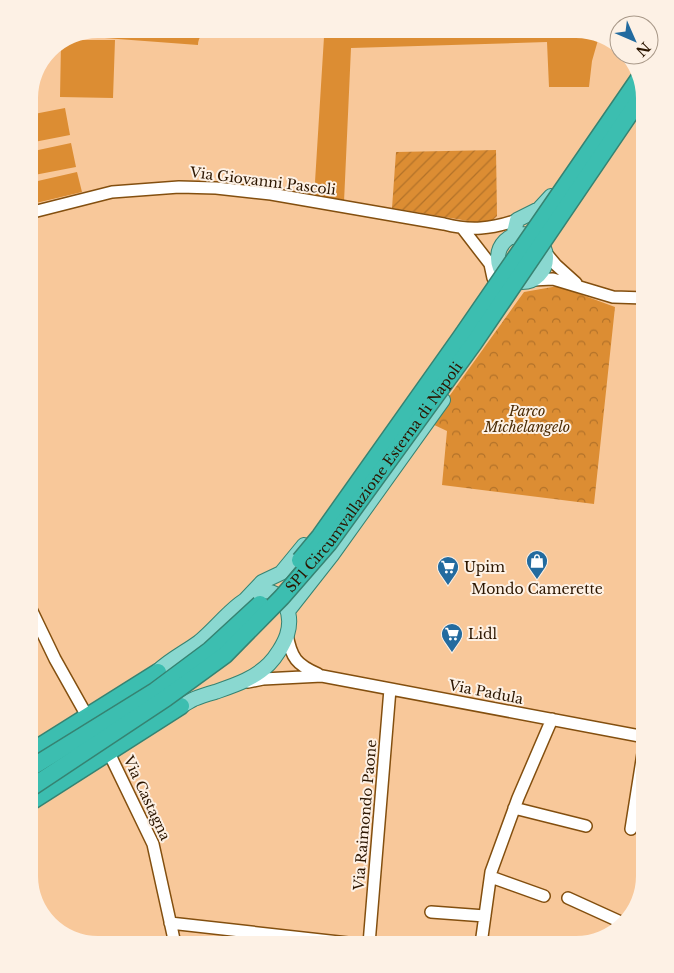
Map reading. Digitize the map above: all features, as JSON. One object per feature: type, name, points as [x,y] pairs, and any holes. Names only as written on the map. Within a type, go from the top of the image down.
[{"type":"highway","name":"SP1 Circumvallazione Esterna di Napoli","points":[[38,764],[156,692],[210,650],[273,592],[320,536],[461,337],[635,85]]},
{"type":"highway","name":"SP1 Circumvallazione Esterna di Napoli","points":[[38,782],[166,698],[225,655],[288,590],[330,543],[468,351],[636,105]]},
{"type":"highway","points":[[38,747],[158,672]]},
{"type":"highway","points":[[38,797],[181,706]]},
{"type":"main road","points":[[513,237],[517,220],[539,209],[547,202],[633,77]]},
{"type":"main road","points":[[545,252],[636,118]]},
{"type":"main road","points":[[245,600],[257,593],[271,592],[280,596],[285,603],[288,611],[287,634],[270,663],[257,674],[236,686],[191,700],[181,706],[172,706],[164,703],[155,694],[152,683],[158,672],[200,641],[262,582],[281,573],[330,514],[497,270],[502,244],[507,239],[520,234],[529,235],[536,239],[542,245],[545,252],[546,261],[543,268],[538,275],[528,281],[395,469],[288,611]]},
{"type":"main road","points":[[497,270],[511,279],[528,281]]},
{"type":"street","name":"Via Giovanni Pascoli","points":[[38,211],[112,192],[189,187],[271,194],[464,229],[498,226],[517,220]]},
{"type":"street","points":[[498,226],[513,237]]},
{"type":"street","points":[[464,229],[492,269],[497,270]]},
{"type":"street","points":[[545,252],[579,286]]},
{"type":"street","points":[[528,281],[553,279],[613,297],[636,298]]},
{"type":"street","points":[[38,624],[55,660],[87,716]]},
{"type":"street","name":"Via Padula","points":[[287,634],[293,653],[300,665],[322,676]]},
{"type":"street","name":"Via Padula","points":[[236,686],[263,679],[322,676],[636,735]]},
{"type":"street","name":"Via Raimondo Paone","points":[[370,936],[390,689]]},
{"type":"street","points":[[482,936],[491,877],[514,808],[552,719]]},
{"type":"street","name":"Via Castagna","points":[[109,753],[154,844],[173,935]]},
{"type":"street","points":[[631,829],[636,798]]},
{"type":"street","points":[[514,808],[586,826]]},
{"type":"street","points":[[491,877],[544,896]]},
{"type":"street","points":[[568,898],[616,920]]},
{"type":"street","points":[[431,912],[485,916]]},
{"type":"street","points":[[170,923],[280,935]]},
{"type":"green space","points":[[105,38],[200,38],[198,45]]},
{"type":"green space","points":[[324,38],[581,38],[598,42],[592,61],[589,87],[549,87],[547,42],[351,48],[344,202],[314,198]]},
{"type":"green space","points":[[82,40],[115,40],[113,98],[60,97],[61,50]]},
{"type":"green space","points":[[65,108],[70,135],[38,141],[38,113]]},
{"type":"green space","points":[[71,143],[76,167],[38,174],[38,150]]},
{"type":"green space","points":[[496,150],[497,216],[492,221],[474,222],[392,208],[396,152]]},
{"type":"green space","points":[[77,172],[82,192],[38,203],[38,181]]},
{"type":"green space","name":"Parco Michelangelo","points":[[558,286],[615,307],[594,504],[442,485],[447,431],[430,423],[524,292]]},
{"type":"place","name":"Mondo Camerette","points":[[537,580]]},
{"type":"place","name":"Upim","points":[[448,586]]},
{"type":"place","name":"Lidl","points":[[452,653]]}]
